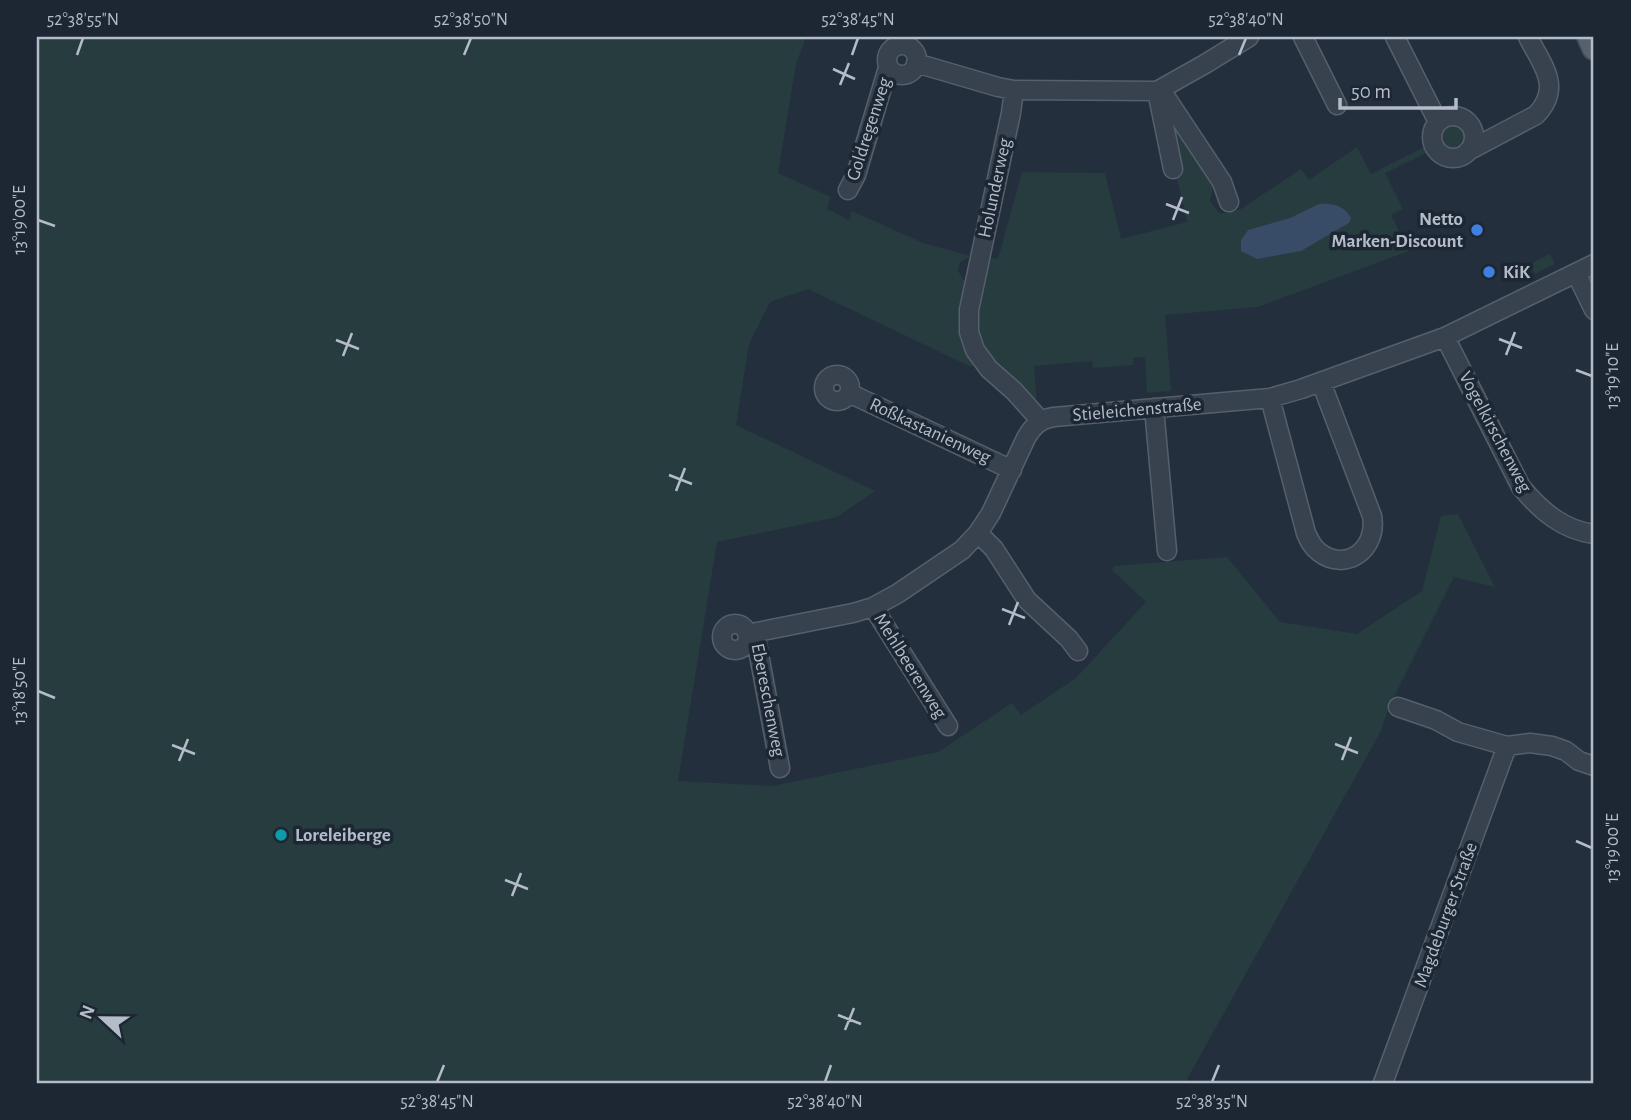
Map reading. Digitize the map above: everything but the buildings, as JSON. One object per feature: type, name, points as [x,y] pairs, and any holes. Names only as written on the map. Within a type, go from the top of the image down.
[{"type":"main road","points":[[1589,37],[1594,48]]},
{"type":"street","points":[[916,63],[1014,90],[1159,90],[1249,37]]},
{"type":"street","points":[[1303,37],[1338,105]]},
{"type":"street","points":[[1395,37],[1437,122]]},
{"type":"street","points":[[1468,151],[1474,135],[1473,129],[1465,120],[1448,116],[1437,122],[1433,144],[1440,154],[1458,157],[1536,115],[1549,97],[1550,83],[1528,37]]},
{"type":"street","points":[[899,46],[905,46],[914,52],[914,69],[905,75],[899,75],[889,69],[889,52],[899,46]]},
{"type":"street","name":"Goldregenweg","points":[[848,190],[856,175],[889,69]]},
{"type":"street","name":"Holunderweg","points":[[1014,90],[968,310],[969,332],[975,350],[989,369],[1014,391],[1040,421]]},
{"type":"street","points":[[1159,90],[1173,169]]},
{"type":"street","points":[[1159,90],[1222,182],[1229,202]]},
{"type":"street","name":"Stieleichenstraße","points":[[1040,421],[1054,417],[1270,398],[1445,337],[1594,264]]},
{"type":"street","points":[[1576,273],[1594,310]]},
{"type":"street","name":"Vogelkirschenweg","points":[[1445,337],[1521,487],[1536,505],[1558,522],[1594,534]]},
{"type":"street","points":[[1270,398],[1311,544],[1318,552],[1329,557],[1353,557],[1367,547],[1374,527],[1321,382]]},
{"type":"street","name":"Roßkastanienweg","points":[[849,393],[1012,470]]},
{"type":"street","points":[[1154,408],[1167,551]]},
{"type":"street","points":[[873,607],[962,550],[978,533],[991,513],[1026,438],[1040,421]]},
{"type":"street","points":[[978,533],[1001,558],[1027,600],[1069,639],[1077,651]]},
{"type":"street","name":"Ebereschenweg","points":[[780,768],[751,633],[873,607]]},
{"type":"street","name":"Mehlbeerenweg","points":[[873,607],[948,726]]},
{"type":"street","points":[[1398,707],[1436,720],[1458,732],[1507,746],[1530,743],[1552,746],[1594,766]]},
{"type":"street","name":"Magdeburger Straße","points":[[1383,1083],[1507,746]]},
{"type":"green space","points":[[37,37],[806,37],[796,64],[778,173],[831,197],[827,209],[849,220],[852,211],[923,243],[971,256],[960,262],[958,271],[968,287],[976,362],[971,367],[808,289],[770,302],[749,344],[736,425],[875,491],[837,517],[717,542],[678,781],[772,786],[938,752],[1012,703],[1021,715],[1076,678],[1146,602],[1112,570],[1114,566],[1227,557],[1280,622],[1357,634],[1422,591],[1441,516],[1458,514],[1495,587],[1454,577],[1389,707],[1381,731],[1185,1083],[37,1083]]},
{"type":"green space","points":[[1171,119],[1214,183],[1210,201],[1220,214],[1241,209],[1301,169],[1309,180],[1357,147],[1371,174],[1425,147],[1426,153],[1385,173],[1403,209],[1391,215],[1409,251],[1258,307],[1165,315],[1171,391],[1147,393],[1145,357],[1133,358],[1133,365],[1093,368],[1092,361],[1034,366],[1037,406],[990,363],[974,328],[987,257],[998,259],[1022,172],[1105,173],[1121,239],[1187,222],[1175,170]]},
{"type":"green space","points":[[1452,124],[1463,131],[1464,136],[1457,147],[1452,148],[1441,141],[1440,136],[1447,125]]},
{"type":"green space","points":[[1550,254],[1555,264],[1535,274],[1530,264]]},
{"type":"water","points":[[1319,204],[1341,208],[1351,218],[1349,223],[1301,251],[1257,259],[1241,251],[1241,240],[1248,230],[1290,218]]},
{"type":"place","name":"Netto Marken-Discount","points":[[1477,230]]},
{"type":"place","name":"KiK","points":[[1489,272]]},
{"type":"place","name":"Loreleiberge","points":[[281,835]]}]
